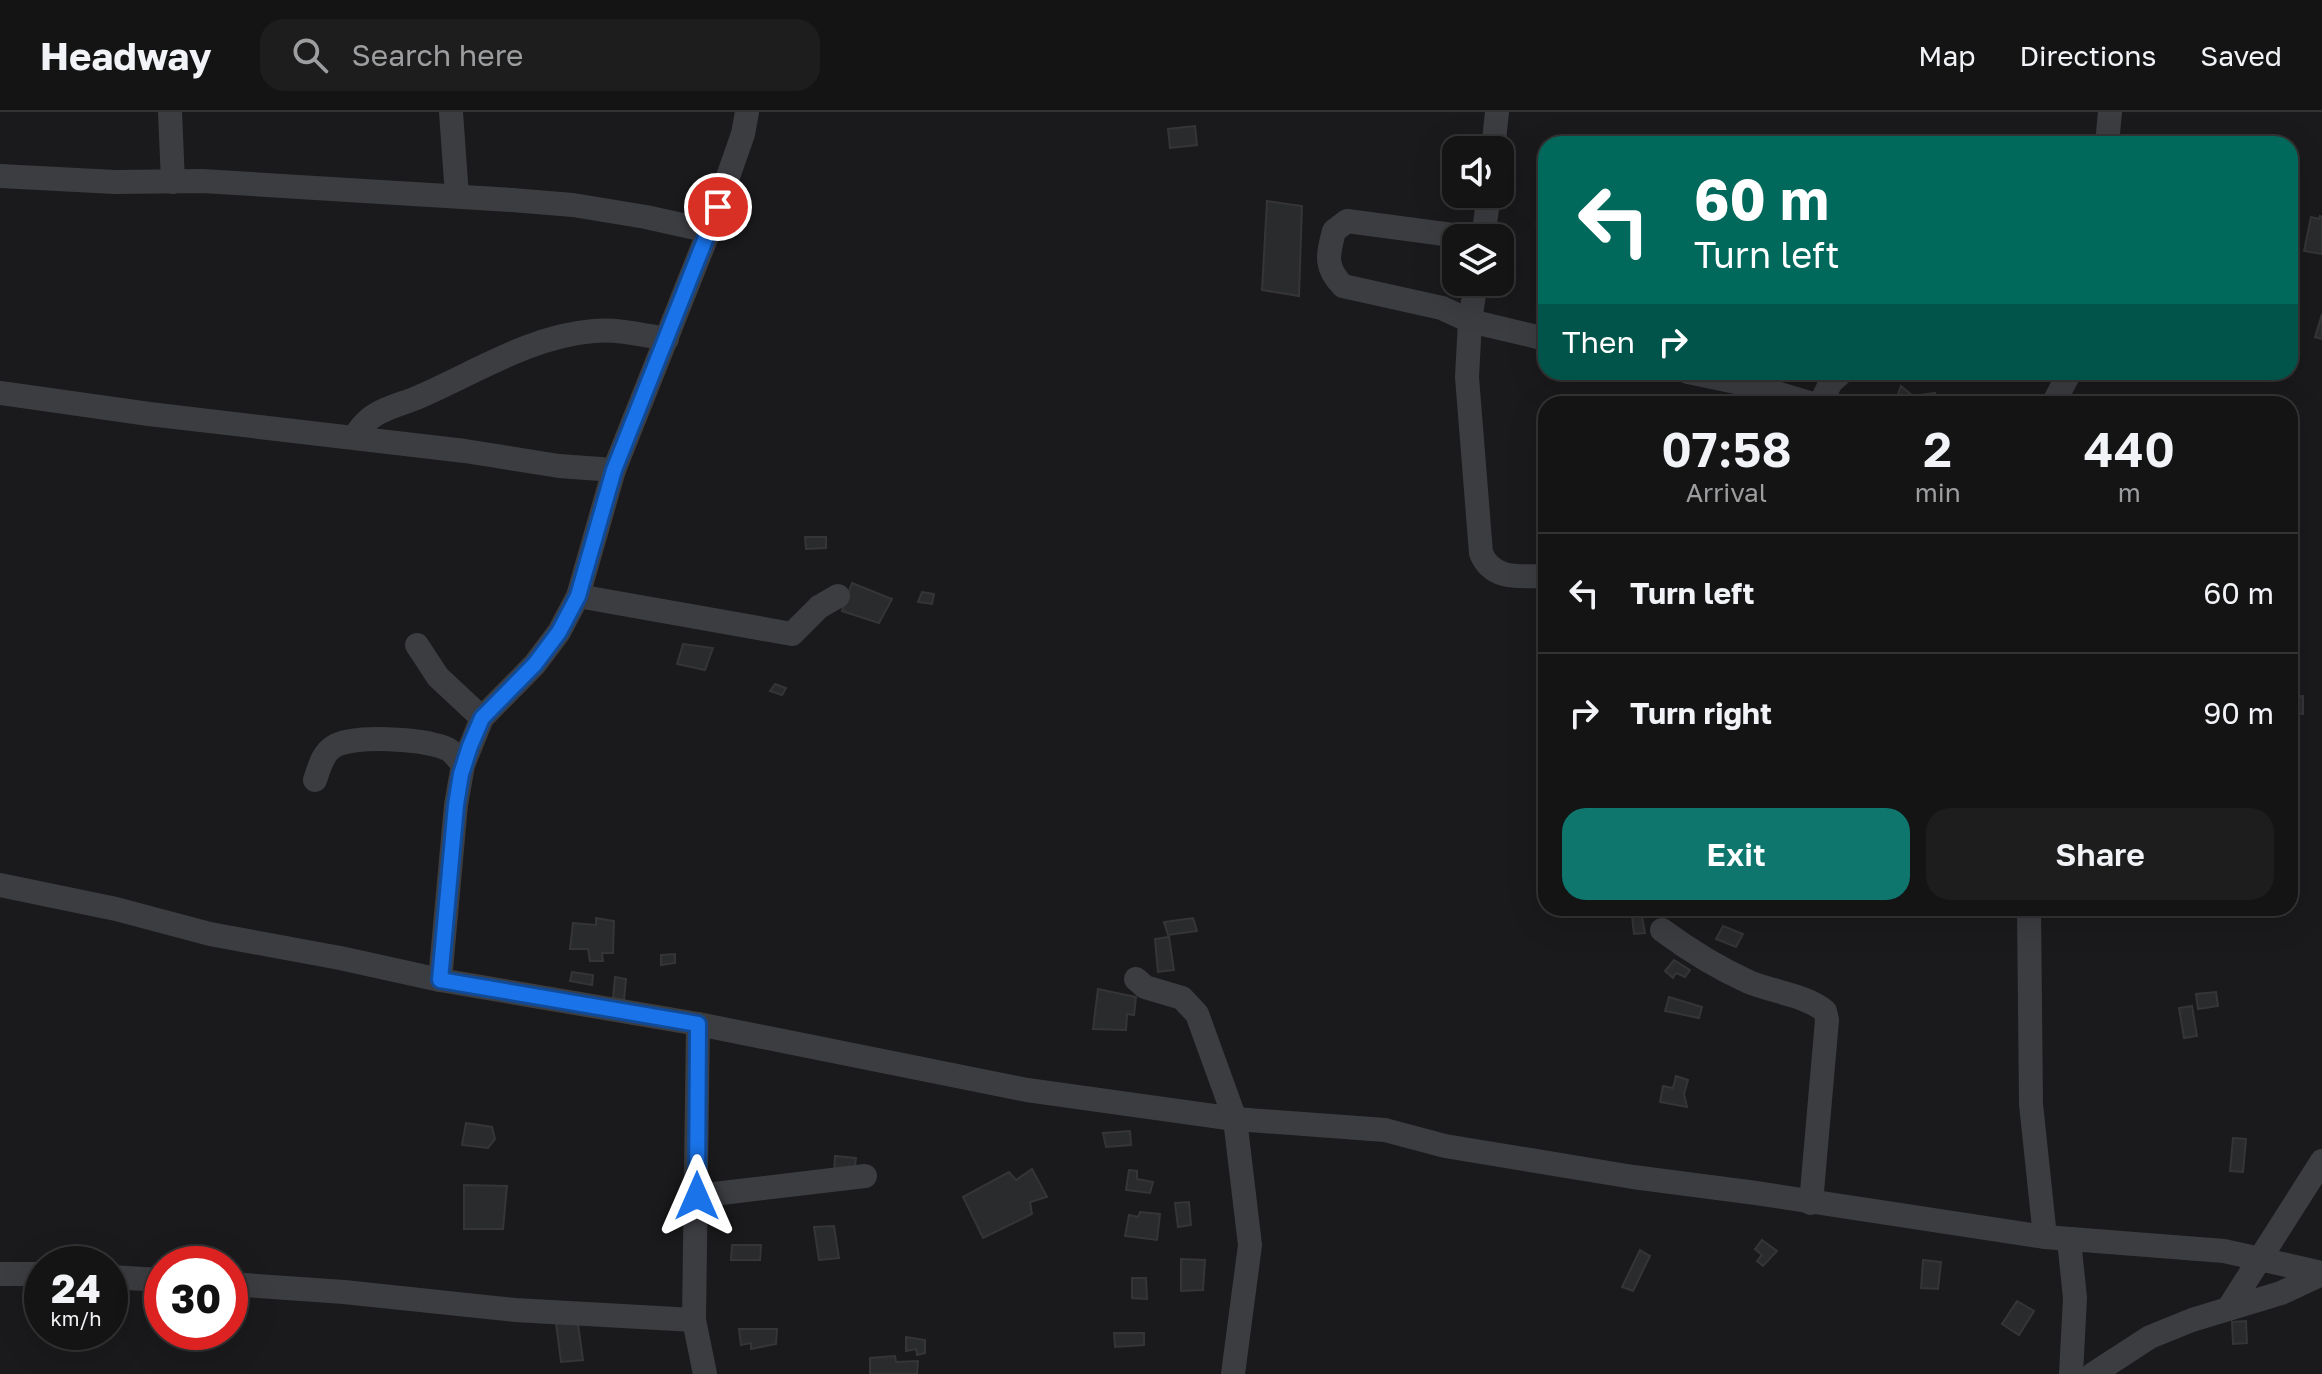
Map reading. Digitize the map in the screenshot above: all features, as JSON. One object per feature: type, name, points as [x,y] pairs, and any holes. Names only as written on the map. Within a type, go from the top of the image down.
[{"type":"street","points":[[170,112],[173,182]]},
{"type":"street","points":[[451,112],[457,196]]},
{"type":"street","points":[[440,980],[460,753],[482,718],[535,664],[559,632],[578,596],[614,470],[709,231],[743,134],[747,112]]},
{"type":"street","points":[[1494,136],[1497,112]]},
{"type":"street","points":[[2108,136],[2110,112]]},
{"type":"street","points":[[0,176],[72,181],[202,181],[457,196],[573,205],[709,231]]},
{"type":"street","points":[[1442,234],[1347,221],[1334,231],[1329,249],[1332,275],[1343,286],[1442,308],[1470,321],[1538,337]]},
{"type":"street","points":[[1474,296],[1467,377],[1481,553],[1488,567],[1509,576],[1538,576]]},
{"type":"street","points":[[354,437],[375,414],[422,396],[504,356],[556,338],[591,331],[617,331],[667,339]]},
{"type":"street","points":[[1726,380],[1786,396]]},
{"type":"street","points":[[0,393],[465,451],[559,466],[614,470]]},
{"type":"street","points":[[578,596],[792,634],[819,607],[838,596]]},
{"type":"street","points":[[417,645],[429,666],[482,718]]},
{"type":"street","points":[[315,780],[327,752],[335,745],[346,742],[394,740],[460,753]]},
{"type":"street","points":[[0,885],[116,909],[210,934],[440,980],[698,1024],[1027,1090],[1235,1119],[1385,1130],[1445,1146],[1633,1177],[2057,1238],[2224,1251],[2322,1274]]},
{"type":"street","points":[[2029,916],[2031,1104],[2057,1238],[2075,1298],[2071,1374]]},
{"type":"street","points":[[1662,930],[1722,969],[1825,1011],[1823,1087],[1811,1203]]},
{"type":"street","points":[[1136,979],[1145,987],[1182,998],[1197,1014],[1235,1119],[1250,1245],[1233,1374]]},
{"type":"street","points":[[698,1024],[694,1320],[705,1374]]},
{"type":"street","points":[[2228,1309],[2322,1161]]},
{"type":"street","points":[[697,1196],[865,1176]]},
{"type":"street","points":[[0,1274],[24,1274]]},
{"type":"street","points":[[2093,1374],[2150,1337],[2281,1293],[2322,1274]]},
{"type":"street","points":[[248,1285],[537,1312],[694,1320]]},
{"type":"building","points":[[1195,126],[1197,145],[1170,148],[1168,129]]},
{"type":"building","points":[[1267,201],[1302,206],[1299,296],[1262,290]]},
{"type":"building","points":[[2320,216],[2322,254],[2304,251],[2311,217],[2319,219]]},
{"type":"building","points":[[2322,314],[2322,339],[2315,337]]},
{"type":"building","points":[[1901,386],[1913,396],[1897,396]]},
{"type":"building","points":[[805,537],[826,537],[826,548],[806,549]]},
{"type":"building","points":[[852,583],[892,599],[879,623],[842,611]]},
{"type":"building","points":[[922,592],[934,594],[932,604],[918,602]]},
{"type":"building","points":[[683,644],[713,648],[705,670],[677,664]]},
{"type":"building","points":[[775,684],[786,688],[782,695],[770,691]]},
{"type":"building","points":[[2298,696],[2303,696],[2303,714],[2298,713]]},
{"type":"building","points":[[1632,916],[1642,917],[1645,933],[1634,934]]},
{"type":"building","points":[[596,918],[614,921],[613,953],[602,953],[603,961],[590,961],[588,949],[570,949],[573,923],[596,925]]},
{"type":"building","points":[[1193,918],[1197,931],[1168,935],[1164,922]]},
{"type":"building","points":[[1723,926],[1743,934],[1736,947],[1716,939]]},
{"type":"building","points":[[1169,937],[1174,970],[1158,972],[1155,939]]},
{"type":"building","points":[[675,954],[675,963],[661,965],[661,955]]},
{"type":"building","points":[[1674,960],[1690,970],[1685,977],[1676,973],[1673,978],[1665,971]]},
{"type":"building","points":[[572,972],[593,975],[592,985],[570,981]]},
{"type":"building","points":[[615,977],[626,979],[624,1000],[613,998]]},
{"type":"building","points":[[1098,989],[1136,997],[1134,1015],[1127,1014],[1126,1030],[1093,1029]]},
{"type":"building","points":[[2216,992],[2218,1006],[2198,1009],[2196,994]]},
{"type":"building","points":[[1669,997],[1702,1007],[1699,1018],[1665,1011]]},
{"type":"building","points":[[2192,1006],[2197,1036],[2184,1038],[2179,1008]]},
{"type":"building","points":[[1676,1076],[1688,1080],[1684,1094],[1687,1107],[1660,1102],[1663,1086],[1673,1088]]},
{"type":"building","points":[[466,1123],[492,1127],[495,1139],[488,1148],[462,1145]]},
{"type":"building","points":[[1130,1131],[1131,1145],[1106,1147],[1103,1133]]},
{"type":"building","points":[[2233,1138],[2246,1139],[2243,1172],[2230,1171]]},
{"type":"building","points":[[835,1156],[856,1158],[854,1173],[834,1172]]},
{"type":"building","points":[[1032,1169],[1047,1197],[1030,1202],[1032,1214],[983,1238],[963,1197],[1009,1172],[1016,1180]]},
{"type":"building","points":[[1129,1170],[1137,1171],[1137,1179],[1153,1182],[1150,1193],[1126,1190]]},
{"type":"building","points":[[464,1185],[507,1186],[503,1229],[464,1229]]},
{"type":"building","points":[[1189,1202],[1191,1225],[1178,1227],[1175,1203]]},
{"type":"building","points":[[1140,1212],[1160,1214],[1157,1240],[1125,1236],[1129,1215],[1138,1217]]},
{"type":"building","points":[[834,1226],[839,1258],[819,1260],[814,1227]]},
{"type":"building","points":[[1762,1240],[1777,1251],[1763,1266],[1757,1261],[1762,1255],[1755,1249]]},
{"type":"building","points":[[732,1245],[761,1245],[760,1260],[731,1260]]},
{"type":"building","points":[[1640,1250],[1650,1256],[1633,1291],[1622,1287]]},
{"type":"building","points":[[1181,1259],[1205,1260],[1203,1290],[1181,1291]]},
{"type":"building","points":[[1923,1260],[1941,1262],[1938,1289],[1921,1288]]},
{"type":"building","points":[[1132,1278],[1146,1278],[1147,1299],[1132,1298]]},
{"type":"building","points":[[2017,1301],[2034,1311],[2019,1335],[2002,1324]]},
{"type":"building","points":[[2246,1321],[2247,1343],[2233,1344],[2232,1322]]},
{"type":"building","points":[[556,1323],[578,1324],[583,1360],[561,1362]]},
{"type":"building","points":[[739,1329],[777,1329],[776,1344],[751,1349],[751,1343],[741,1345]]},
{"type":"building","points":[[1114,1333],[1144,1333],[1144,1345],[1115,1347]]},
{"type":"building","points":[[906,1337],[925,1340],[925,1353],[917,1355],[916,1349],[906,1351]]},
{"type":"building","points":[[895,1356],[896,1362],[918,1361],[917,1374],[870,1374],[870,1358]]},
{"type":"route","points":[[697,1196],[698,1024],[440,980],[456,805],[463,765],[482,718],[535,664],[559,632],[578,596],[614,470],[718,207]]}]
